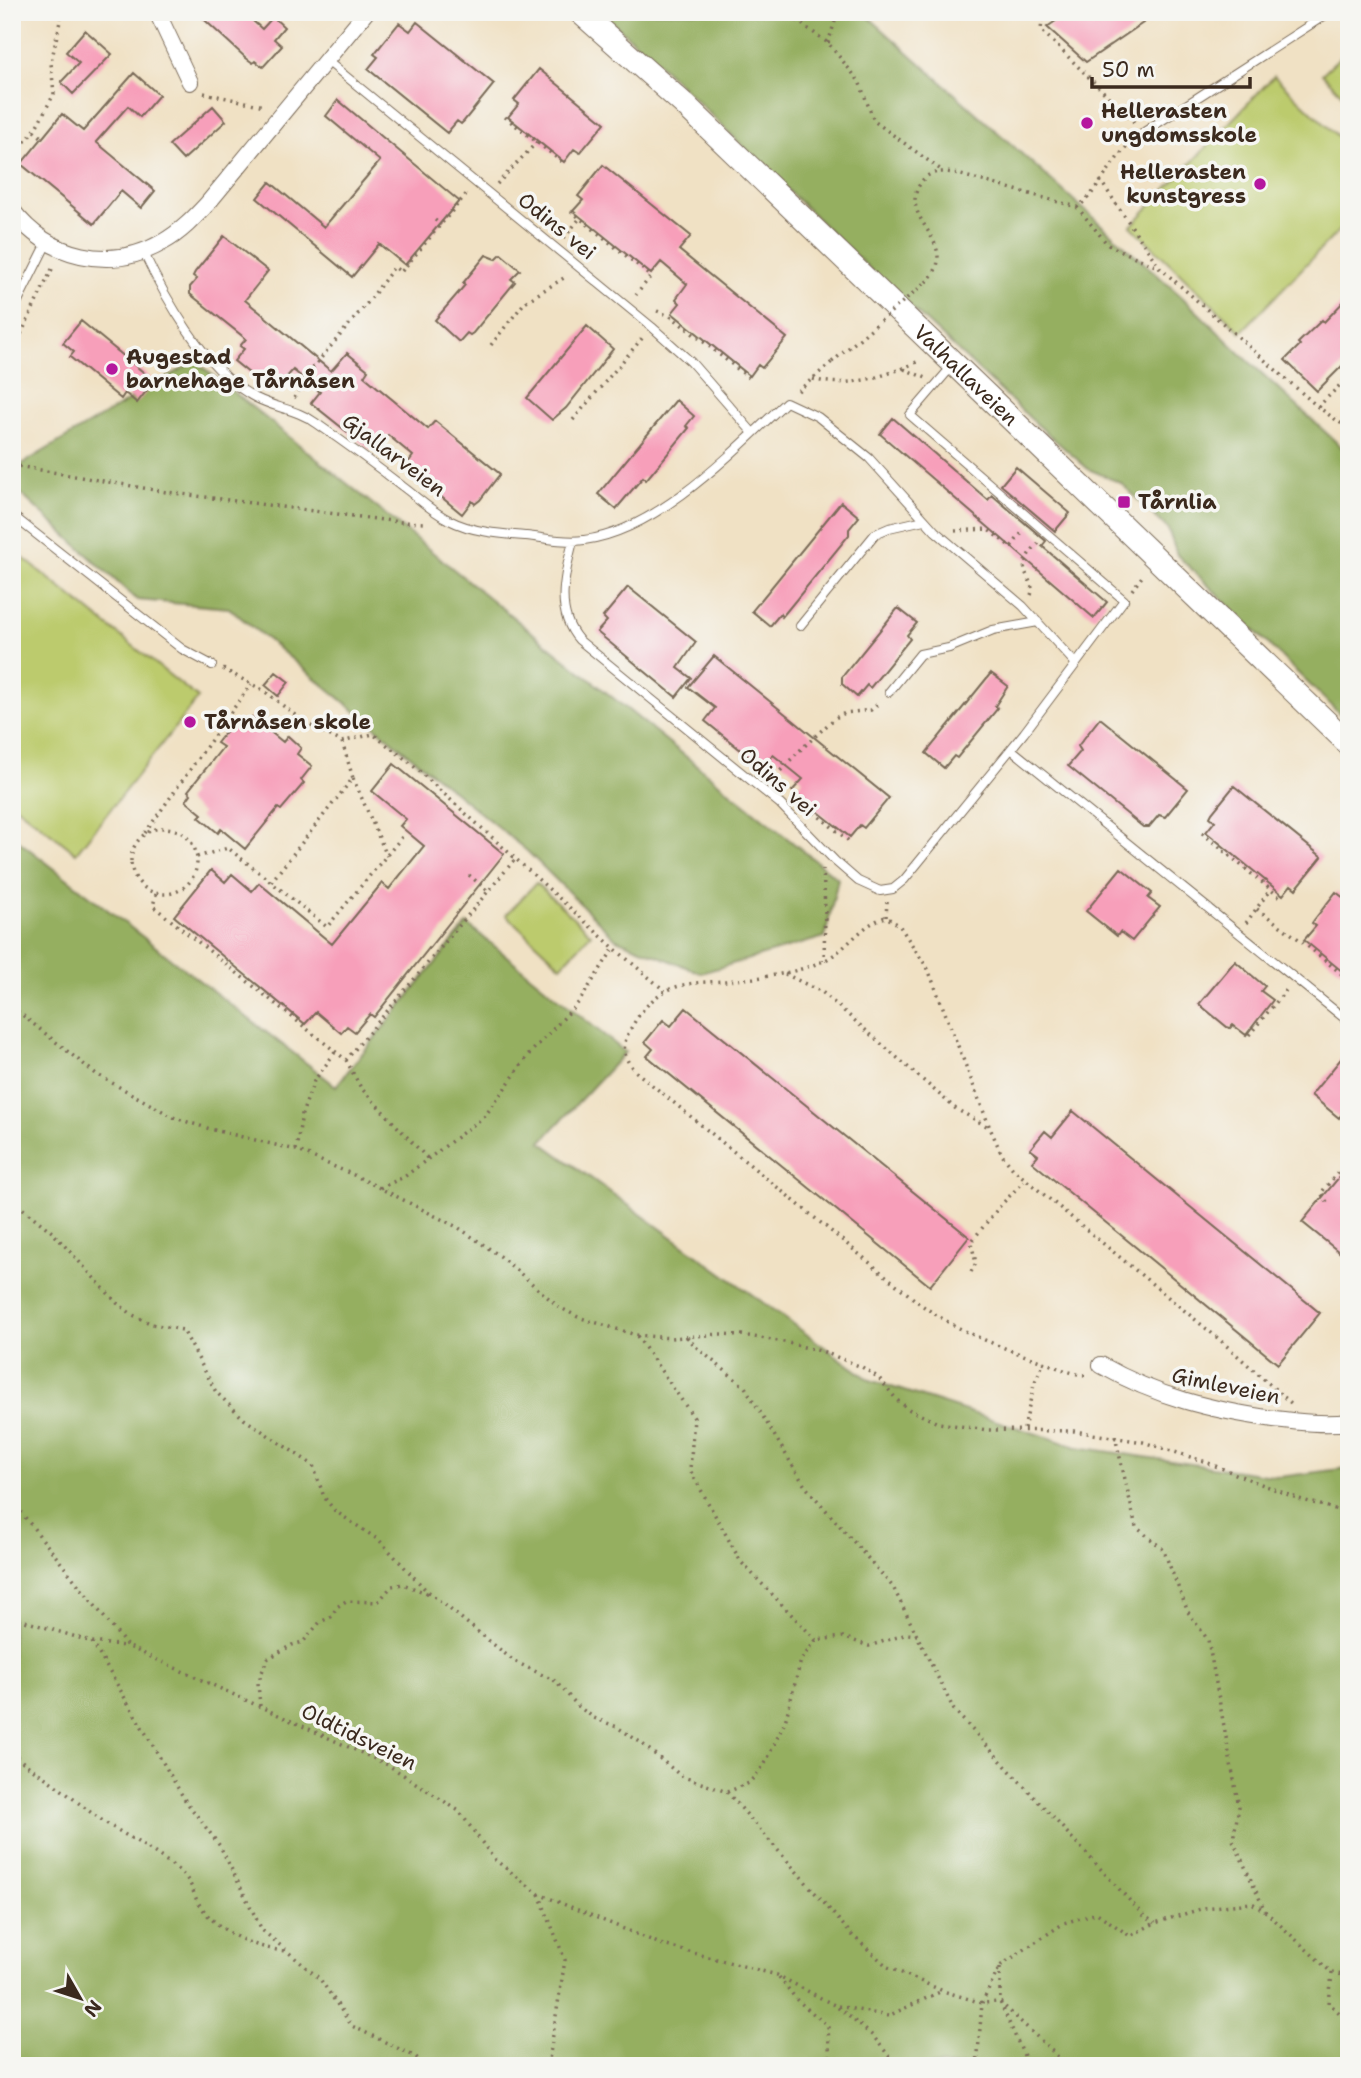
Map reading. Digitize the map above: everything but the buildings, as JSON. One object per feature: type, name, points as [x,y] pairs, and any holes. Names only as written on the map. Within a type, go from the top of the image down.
[{"type":"street","points":[[157,12],[190,82]]},
{"type":"street","points":[[12,210],[29,229],[47,243],[61,250],[92,257],[110,258],[143,251],[174,235],[196,216],[366,12]]},
{"type":"street","name":"Valhallaveien","points":[[580,12],[661,82],[1349,744]]},
{"type":"street","name":"Gimleveien","points":[[1101,1365],[1136,1384],[1181,1400],[1229,1412],[1319,1424],[1349,1422]]},
{"type":"lane","points":[[1144,132],[1330,12]]},
{"type":"lane","name":"Odins vei","points":[[326,60],[635,312],[691,362],[752,433]]},
{"type":"lane","points":[[12,313],[47,243]]},
{"type":"lane","name":"Gjallarveien","points":[[143,251],[168,299],[214,364],[248,394],[318,424],[446,519],[475,530],[573,541],[609,534],[658,509],[713,469],[786,402],[818,417],[869,458],[924,520]]},
{"type":"lane","points":[[954,364],[910,415],[1124,600]]},
{"type":"lane","points":[[12,516],[182,649],[212,664]]},
{"type":"lane","points":[[800,626],[875,534],[924,520],[1023,606],[1075,663]]},
{"type":"lane","name":"Odins vei","points":[[573,541],[564,576],[563,598],[568,624],[575,635],[788,811],[851,876],[880,891],[893,889],[910,873],[1011,749],[1124,600]]},
{"type":"lane","points":[[888,692],[920,654],[949,648],[993,630],[1038,622]]},
{"type":"lane","points":[[1011,749],[1349,1022]]},
{"type":"path","points":[[12,147],[26,141],[34,131],[54,94],[51,63],[62,12]]},
{"type":"path","points":[[785,12],[828,43],[859,81],[874,121],[943,172],[1077,207],[1108,245],[1160,268]]},
{"type":"path","points":[[828,43],[838,12]]},
{"type":"path","points":[[1044,12],[1041,30],[1144,132],[1122,150],[1089,197],[1077,207]]},
{"type":"path","points":[[190,82],[206,94],[270,108]]},
{"type":"path","points":[[505,117],[562,162]]},
{"type":"path","points":[[34,131],[44,139]]},
{"type":"path","points":[[488,193],[537,142]]},
{"type":"path","points":[[927,357],[900,369],[843,383],[813,379],[926,282],[934,272],[939,258],[935,244],[919,217],[915,202],[918,186],[927,175],[943,172]]},
{"type":"path","points":[[1100,180],[1160,268],[1318,407],[1349,429]]},
{"type":"path","points":[[290,410],[295,394],[310,371],[394,267],[401,272],[477,184]]},
{"type":"path","points":[[571,211],[651,276],[627,306]]},
{"type":"path","points":[[556,248],[580,218]]},
{"type":"path","points":[[435,220],[441,225]]},
{"type":"path","points":[[12,353],[54,265]]},
{"type":"path","points":[[491,345],[525,302],[581,267]]},
{"type":"path","points":[[635,312],[648,310],[667,314],[749,378]]},
{"type":"path","points":[[573,419],[652,327]]},
{"type":"path","points":[[900,369],[920,374],[935,386]]},
{"type":"path","points":[[1318,407],[1349,376]]},
{"type":"path","points":[[12,465],[60,471],[166,492],[399,522],[425,523],[446,519]]},
{"type":"path","points":[[942,538],[956,531],[987,529],[1011,547],[1032,521]]},
{"type":"path","points":[[1023,606],[1033,590],[1025,569],[1025,561],[1046,533]]},
{"type":"path","points":[[1124,600],[1148,569]]},
{"type":"path","points":[[212,664],[251,684],[304,722],[342,742],[373,734],[517,857],[614,948],[665,991]]},
{"type":"path","points":[[144,833],[166,827],[178,830],[187,837],[194,846],[197,868],[186,886],[167,894],[146,890],[138,883],[130,864],[131,852],[136,842],[251,684]]},
{"type":"path","points":[[761,788],[775,778],[797,753],[835,718],[845,713],[872,710],[888,692]]},
{"type":"path","points":[[342,742],[353,778],[387,856]]},
{"type":"path","points":[[271,882],[353,778]]},
{"type":"path","points":[[790,793],[849,841]]},
{"type":"path","points":[[1202,833],[1282,899]]},
{"type":"path","points":[[197,858],[228,848],[327,927],[402,837]]},
{"type":"path","points":[[822,848],[824,961]]},
{"type":"path","points":[[346,1060],[517,857]]},
{"type":"path","points":[[469,875],[488,891]]},
{"type":"path","points":[[1238,933],[1271,889]]},
{"type":"path","points":[[156,894],[153,906],[346,1060],[361,1088],[428,1159]]},
{"type":"path","points":[[1257,909],[1300,940],[1349,982],[1342,1005]]},
{"type":"path","points":[[1101,1365],[1087,1375],[1076,1374],[962,1330],[932,1312],[635,1071],[625,1058],[625,1041],[637,1018],[665,991],[684,984],[761,978],[784,973],[824,961],[848,945],[872,921],[886,918],[899,925],[929,969],[1002,1155],[1024,1181],[1290,1401],[1301,1422]]},
{"type":"path","points":[[380,1188],[404,1177],[485,1116],[530,1053],[579,1002],[614,948]]},
{"type":"path","points":[[784,973],[822,992],[956,1109],[990,1128]]},
{"type":"path","points":[[1250,1035],[1295,979]]},
{"type":"path","points":[[12,1007],[96,1074],[175,1118],[296,1150],[380,1188],[480,1240],[569,1312],[636,1335],[671,1338],[742,1335],[824,1352],[871,1373],[897,1400],[921,1416],[970,1429],[1074,1431],[1115,1436],[1169,1449],[1299,1499],[1349,1513]]},
{"type":"path","points":[[296,1150],[302,1114],[314,1081],[336,1051]]},
{"type":"path","points":[[1327,1202],[1321,1194],[1340,1170],[1349,1150]]},
{"type":"path","points":[[971,1272],[976,1263],[971,1242],[1024,1181]]},
{"type":"path","points":[[12,1200],[52,1232],[117,1303],[152,1324],[183,1331],[216,1392],[244,1419],[313,1465],[324,1497],[335,1511],[380,1541],[434,1596],[514,1661],[555,1681],[579,1707],[640,1742],[681,1776],[727,1791],[852,1935],[888,1966],[943,1991],[982,2003],[1000,2002],[1068,2066]]},
{"type":"path","points":[[636,1335],[694,1418],[690,1470],[741,1562],[816,1640]]},
{"type":"path","points":[[687,1337],[745,1387],[805,1486],[893,1587],[954,1710],[1143,1915],[1155,1923]]},
{"type":"path","points":[[1024,1429],[1029,1402],[1044,1362]]},
{"type":"path","points":[[1115,1436],[1136,1527],[1163,1549],[1188,1612],[1208,1640],[1239,1807],[1233,1840],[1265,1911]]},
{"type":"path","name":"Oldtidsveien","points":[[12,1501],[127,1646],[388,1765],[459,1811],[494,1858],[539,1894],[663,1945],[777,1975],[836,2006],[873,2036],[897,2066]]},
{"type":"path","points":[[260,1706],[258,1683],[267,1659],[303,1642],[320,1622],[331,1617],[337,1606],[346,1601],[378,1602],[392,1586],[403,1584],[434,1596]]},
{"type":"path","points":[[14,1619],[92,1642],[127,1646]]},
{"type":"path","points":[[727,1791],[749,1783],[765,1764],[785,1721],[801,1660],[816,1640],[843,1637],[869,1646],[907,1634],[917,1635]]},
{"type":"path","points":[[92,1642],[185,1800],[220,1846],[262,1930],[320,1979],[352,2026],[416,2057],[425,2066]]},
{"type":"path","points":[[12,1751],[28,1767],[177,1869],[191,1882],[201,1908],[218,1924],[242,1940],[267,1950],[287,1951]]},
{"type":"path","points":[[539,1894],[565,1960],[548,2066]]},
{"type":"path","points":[[977,2066],[982,2003],[1000,1966],[1064,1923],[1097,1913],[1130,1936],[1155,1923],[1204,1908],[1252,1903],[1265,1911],[1332,1973],[1349,1976]]},
{"type":"path","points":[[1000,1966],[1000,2002],[1025,2058],[1033,2066]]},
{"type":"path","points":[[1332,1973],[1329,2003],[1349,2022]]},
{"type":"path","points":[[777,1975],[797,2000],[828,2026],[830,2066]]},
{"type":"path","points":[[836,2006],[888,2016],[943,1991]]},
{"type":"green space","points":[[601,12],[863,12],[1182,297],[1349,454],[1349,723],[1177,555],[1168,529],[1121,483],[1088,469],[1031,419],[843,244],[659,64]]},
{"type":"green space","points":[[1349,48],[1349,101],[1322,74]]},
{"type":"green space","name":"Hellerasten kunstgress","points":[[1274,76],[1349,147],[1349,220],[1241,332],[1131,226]]},
{"type":"green space","points":[[195,361],[838,879],[825,937],[701,973],[616,939],[527,851],[229,608],[137,600],[12,486],[12,470]]},
{"type":"green space","points":[[12,549],[198,698],[76,853],[12,803]]},
{"type":"green space","points":[[12,836],[336,1086],[467,924],[625,1052],[541,1142],[870,1380],[1077,1447],[1279,1477],[1349,1468],[1349,2066],[12,2066]]},
{"type":"green space","points":[[536,883],[591,934],[561,966],[506,915]]},
{"type":"place","name":"Hellerasten ungdomsskole","points":[[1087,123]]},
{"type":"place","name":"Hellerasten kunstgress","points":[[1260,184]]},
{"type":"place","name":"Augestad barnehage Tårnåsen","points":[[112,369]]},
{"type":"place","name":"Tårnlia","points":[[1124,502]]},
{"type":"place","name":"Tårnåsen skole","points":[[190,722]]}]
